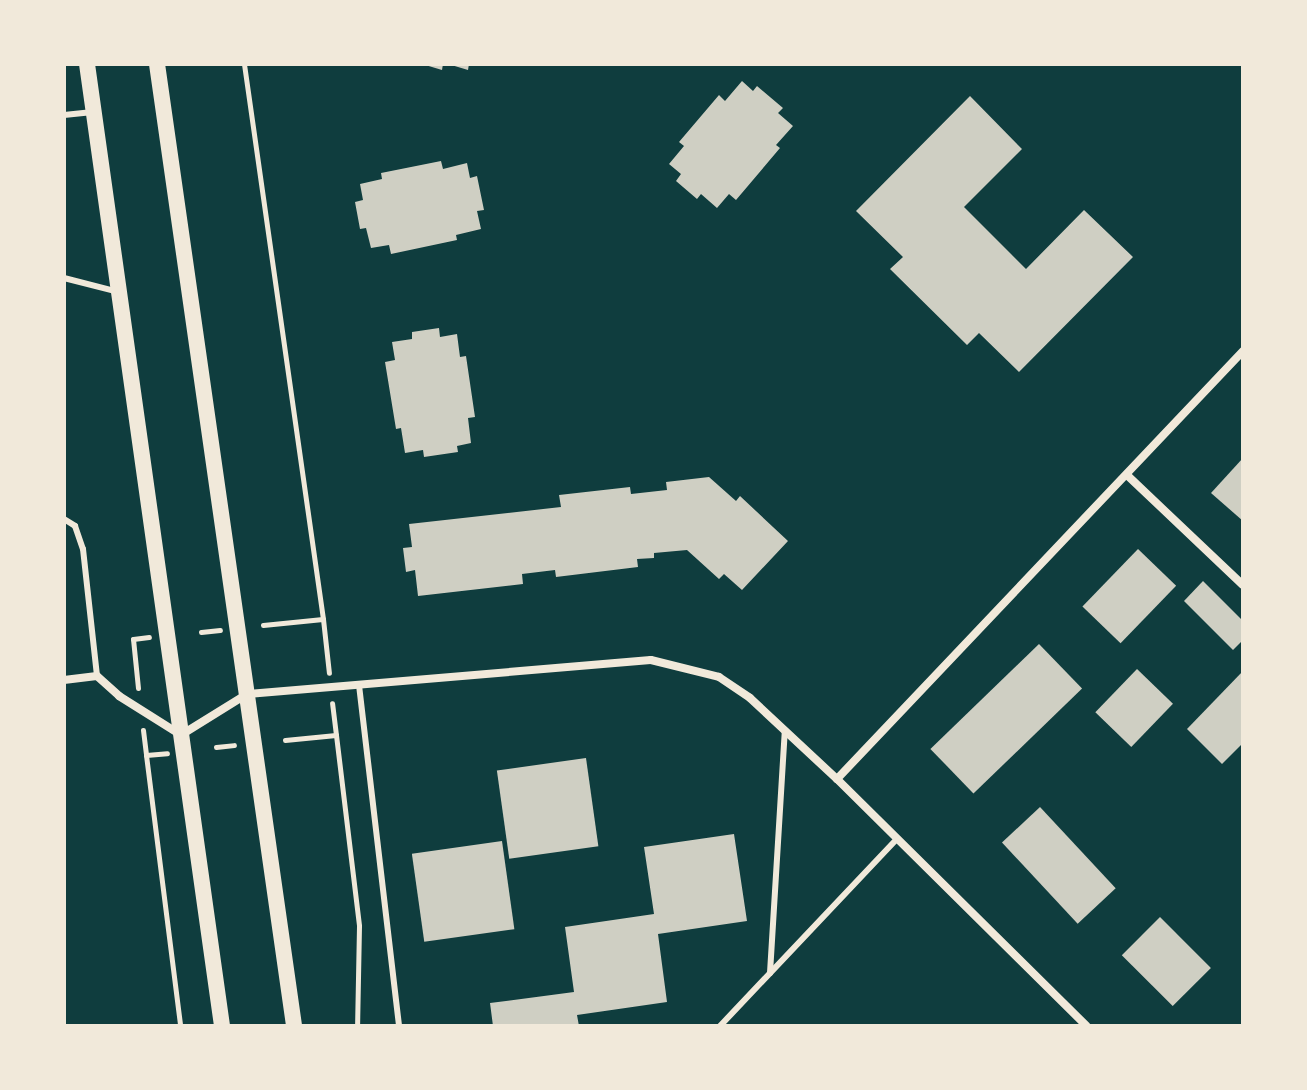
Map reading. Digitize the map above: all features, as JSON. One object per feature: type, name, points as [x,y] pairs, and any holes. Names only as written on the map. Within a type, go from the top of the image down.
[{"type":"main road","points":[[87,64],[222,1026]]},
{"type":"main road","points":[[157,64],[294,1026]]},
{"type":"street","points":[[837,779],[1128,476],[1243,351]]},
{"type":"street","points":[[1128,476],[1243,585]]},
{"type":"street","points":[[64,680],[97,676],[119,696],[181,735],[247,694],[651,660],[719,677],[750,698],[837,779],[1087,1026]]},
{"type":"lane","points":[[64,115],[93,112]]},
{"type":"lane","points":[[64,278],[119,292]]},
{"type":"lane","points":[[64,519],[75,526],[83,549],[97,676]]},
{"type":"lane","points":[[359,685],[399,1026]]},
{"type":"lane","points":[[770,973],[785,730]]},
{"type":"lane","points":[[720,1026],[897,839]]},
{"type":"path","points":[[244,64],[323,619]]},
{"type":"path","points":[[201,632],[225,629]]},
{"type":"path","points":[[336,735],[359,926],[357,1026]]},
{"type":"path","points":[[216,747],[239,745]]},
{"type":"path","points":[[146,755],[180,1026]]},
{"type":"building","points":[[422,64],[443,64],[442,70]]},
{"type":"building","points":[[448,64],[469,64],[468,70]]},
{"type":"building","points":[[742,81],[753,91],[757,86],[783,108],[778,113],[793,126],[776,145],[780,148],[736,200],[729,194],[717,208],[701,194],[697,199],[676,181],[681,174],[669,164],[684,146],[679,142],[719,95],[725,101]]},
{"type":"building","points":[[970,96],[1022,149],[964,207],[1026,269],[1084,210],[1133,257],[1019,372],[979,333],[967,345],[890,269],[903,257],[856,211]]},
{"type":"building","points":[[441,161],[443,169],[467,163],[470,178],[477,176],[484,210],[477,211],[481,229],[456,235],[457,240],[391,254],[389,245],[371,248],[366,228],[360,229],[355,202],[363,200],[360,184],[382,179],[381,173]]},
{"type":"building","points":[[439,328],[440,337],[457,334],[460,357],[466,356],[475,417],[468,418],[471,443],[457,446],[458,452],[424,457],[423,450],[405,453],[401,428],[396,429],[385,362],[395,360],[392,342],[412,339],[412,332]]},
{"type":"building","points":[[1243,458],[1243,521],[1211,493]]},
{"type":"building","points":[[709,477],[736,501],[740,496],[788,541],[742,590],[724,574],[719,579],[687,550],[654,553],[654,558],[637,559],[638,567],[556,577],[555,570],[522,574],[523,584],[418,596],[415,570],[406,572],[403,548],[412,547],[409,524],[561,507],[559,495],[630,487],[631,494],[667,490],[666,482]]},
{"type":"building","points":[[1138,549],[1176,586],[1121,643],[1082,607]]},
{"type":"building","points":[[1203,581],[1243,621],[1243,640],[1233,650],[1184,601]]},
{"type":"building","points":[[1039,644],[1082,689],[973,793],[930,749]]},
{"type":"building","points":[[1137,669],[1173,704],[1131,747],[1095,712]]},
{"type":"building","points":[[1243,671],[1243,743],[1222,764],[1187,729]]},
{"type":"building","points":[[586,758],[598,846],[509,859],[497,771]]},
{"type":"building","points":[[1040,807],[1116,888],[1078,924],[1002,842]]},
{"type":"building","points":[[734,834],[747,921],[658,934],[667,1002],[577,1015],[579,1026],[493,1026],[490,1003],[574,992],[565,927],[654,914],[644,847]]},
{"type":"building","points":[[502,841],[514,929],[424,942],[412,854]]},
{"type":"building","points":[[1160,917],[1211,968],[1173,1006],[1122,955]]}]
